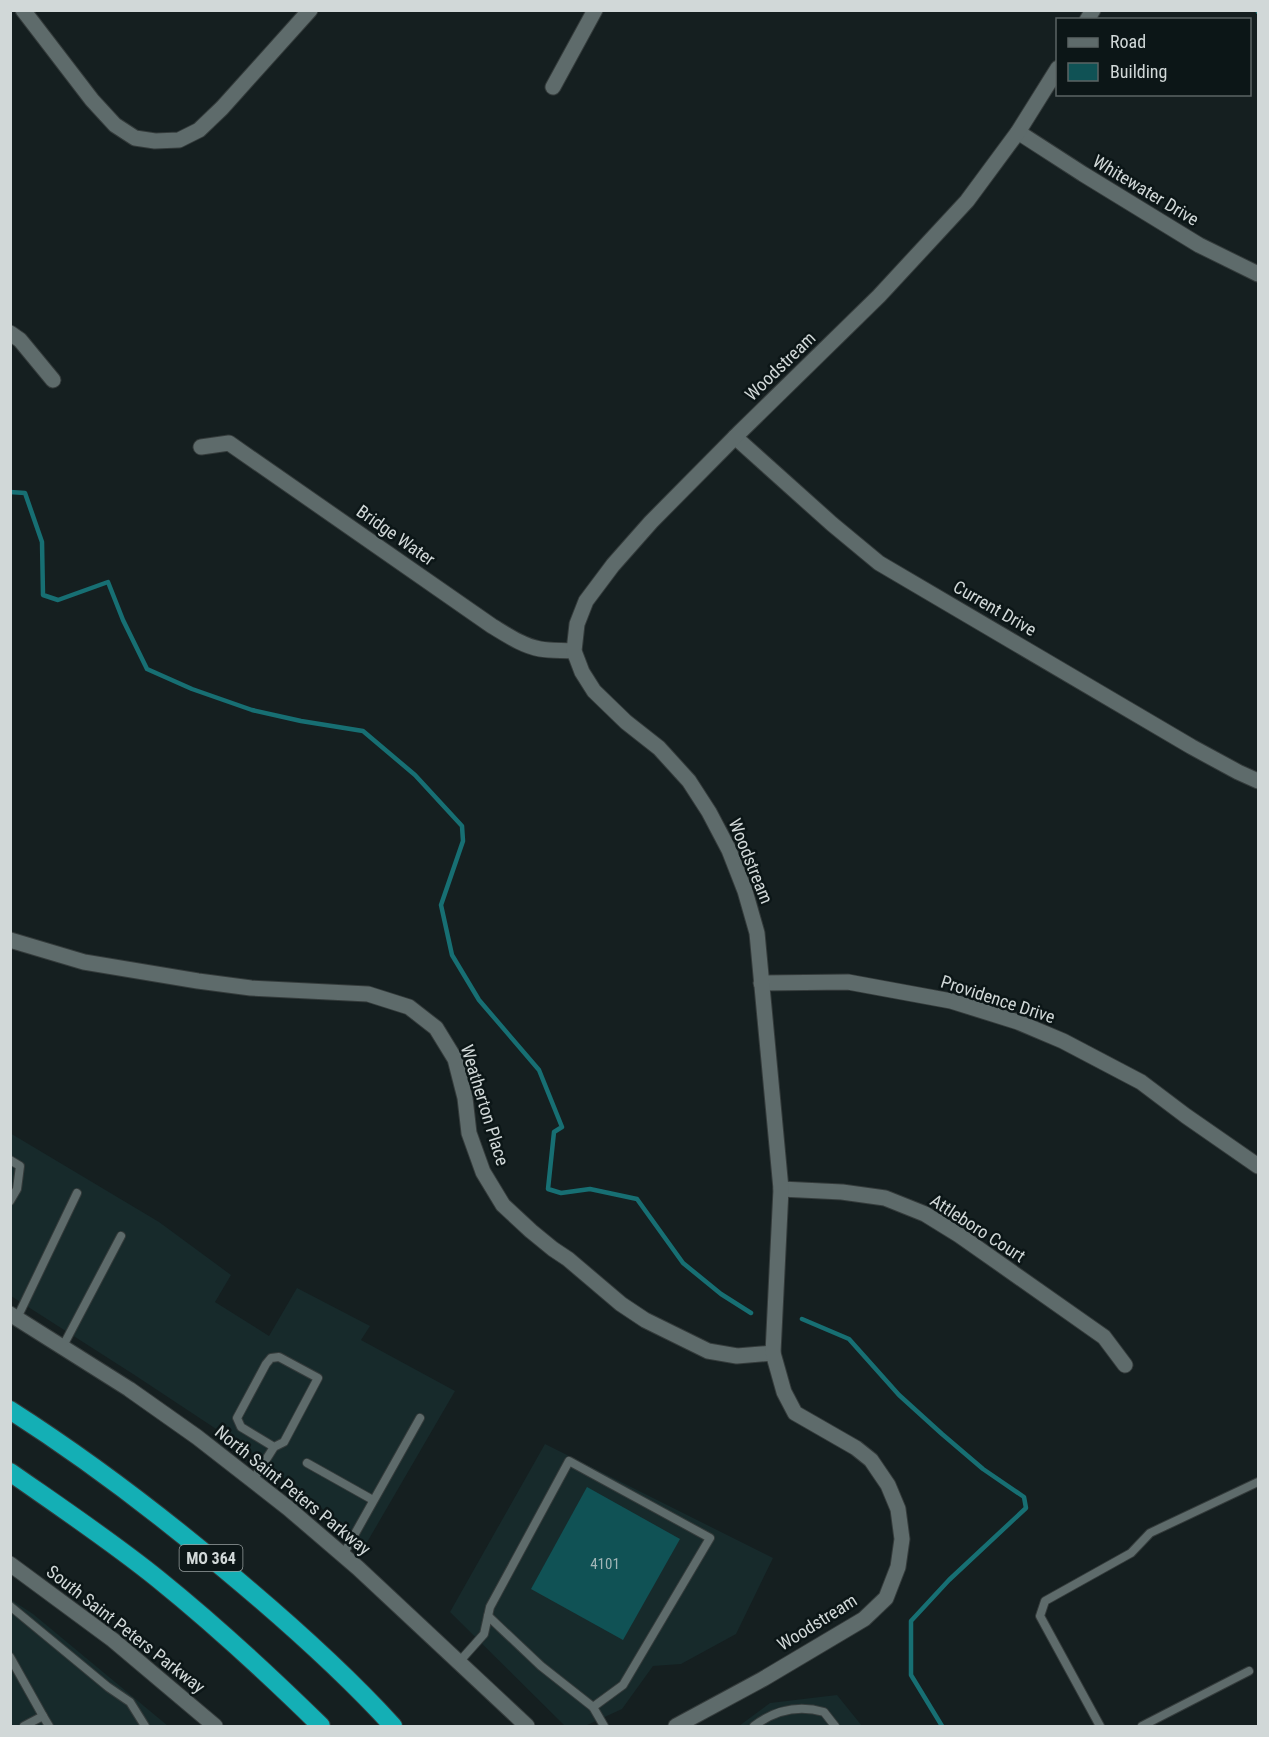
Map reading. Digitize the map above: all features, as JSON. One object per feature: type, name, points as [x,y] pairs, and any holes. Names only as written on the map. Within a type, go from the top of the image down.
[{"type":"highway","name":"MO 364","points":[[10,1410],[132,1494],[198,1546],[264,1602],[393,1726]]},
{"type":"highway","name":"MO 364","points":[[10,1472],[83,1522],[157,1579],[253,1662],[321,1726]]},
{"type":"street","points":[[23,10],[92,100],[116,125],[135,138],[155,141],[179,140],[199,130],[222,108],[310,10]]},
{"type":"street","points":[[553,87],[595,10]]},
{"type":"street","name":"Woodstream","points":[[676,1726],[763,1679],[864,1619],[886,1598],[898,1567],[902,1539],[898,1509],[888,1485],[871,1461],[856,1448],[795,1413],[784,1392],[773,1353],[781,1189],[757,933],[745,891],[729,850],[710,812],[689,781],[659,748],[626,722],[594,691],[582,672],[574,651],[577,624],[586,601],[613,565],[651,522],[879,296],[967,201],[1018,132],[1056,71]]},
{"type":"street","name":"Whitewater Drive","points":[[1018,132],[1199,244],[1258,274]]},
{"type":"street","points":[[10,333],[20,340],[53,380]]},
{"type":"street","name":"Current Drive","points":[[735,437],[832,525],[879,562],[1192,747],[1258,780]]},
{"type":"street","name":"Bridge Water","points":[[201,447],[229,443],[514,639],[540,650],[574,651]]},
{"type":"street","name":"Weatherton Place","points":[[10,940],[84,962],[251,988],[368,994],[409,1007],[436,1028],[454,1059],[465,1098],[469,1133],[483,1172],[503,1205],[531,1232],[621,1304],[645,1320],[708,1351],[737,1356],[773,1353]]},
{"type":"street","name":"Providence Drive","points":[[761,983],[848,982],[951,1002],[1018,1022],[1063,1041],[1141,1082],[1258,1166]]},
{"type":"street","name":"Attleboro Court","points":[[781,1189],[842,1192],[885,1198],[925,1214],[959,1234],[1104,1337],[1125,1365]]},
{"type":"street","name":"North Saint Peters Parkway","points":[[14,1316],[149,1402],[253,1480],[343,1555],[527,1726]]},
{"type":"street","name":"South Saint Peters Parkway","points":[[10,1564],[113,1640],[215,1726]]},
{"type":"lane","points":[[10,1160],[20,1166],[17,1189],[10,1201]]},
{"type":"lane","points":[[14,1316],[77,1193]]},
{"type":"lane","points":[[63,1346],[121,1236]]},
{"type":"lane","points":[[253,1480],[274,1447],[284,1442],[318,1378],[279,1357],[271,1358],[266,1364],[237,1418],[241,1427],[274,1447]]},
{"type":"lane","points":[[343,1555],[420,1418]]},
{"type":"lane","points":[[459,1662],[484,1634],[490,1607],[569,1461],[710,1538],[623,1684],[593,1707]]},
{"type":"lane","points":[[307,1463],[373,1500]]},
{"type":"lane","points":[[1100,1726],[1040,1616],[1045,1600],[1131,1553],[1150,1533],[1258,1482]]},
{"type":"lane","points":[[10,1605],[108,1687],[130,1702],[146,1726]]},
{"type":"lane","points":[[488,1616],[541,1666],[593,1707],[604,1726]]},
{"type":"lane","points":[[10,1657],[49,1726]]},
{"type":"lane","points":[[1142,1726],[1250,1671]]},
{"type":"lane","points":[[754,1726],[780,1712],[811,1708],[824,1712],[835,1726]]},
{"type":"lane","points":[[24,1726],[43,1716]]},
{"type":"shaded area","points":[[10,1133],[159,1222],[231,1275],[215,1302],[269,1336],[297,1288],[370,1326],[361,1340],[455,1391],[366,1544],[254,1454],[11,1296]]},
{"type":"shaded area","points":[[545,1444],[773,1558],[736,1634],[681,1664],[653,1666],[622,1709],[585,1726],[565,1726],[450,1612]]},
{"type":"shaded area","points":[[10,1599],[33,1614],[168,1726],[11,1726]]},
{"type":"shaded area","points":[[837,1695],[862,1726],[739,1726],[770,1703]]},
{"type":"building","points":[[587,1487],[680,1539],[623,1640],[531,1589]]},
{"type":"waterway","points":[[10,492],[25,493],[42,542],[43,595],[58,600],[108,582],[123,620],[147,669],[192,689],[252,710],[363,731],[415,775],[462,826],[463,841],[441,905],[452,955],[479,1000],[539,1070],[562,1127],[554,1132],[548,1189],[561,1193],[590,1189],[637,1199],[683,1263],[721,1294],[751,1313]]},
{"type":"waterway","points":[[802,1319],[849,1339],[899,1395],[942,1434],[983,1469],[1024,1497],[1026,1508],[949,1580],[911,1621],[911,1675],[942,1726]]}]
